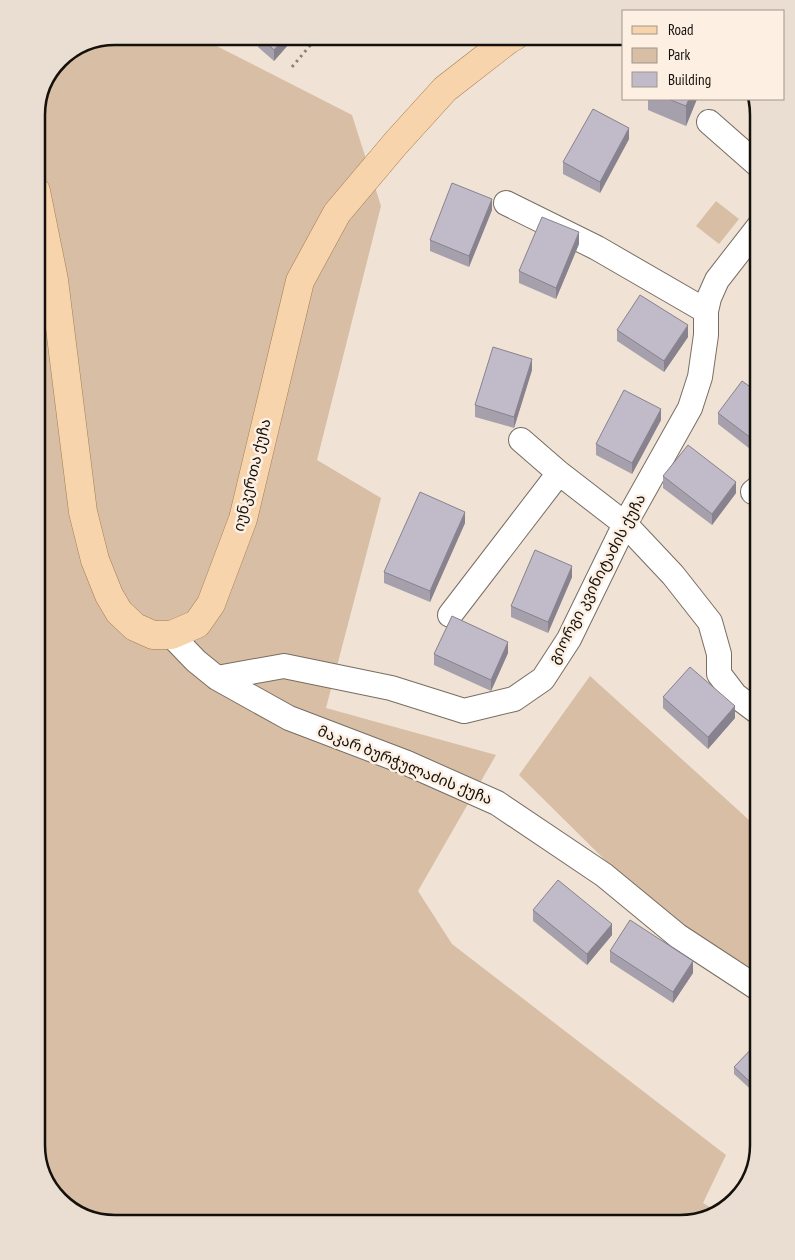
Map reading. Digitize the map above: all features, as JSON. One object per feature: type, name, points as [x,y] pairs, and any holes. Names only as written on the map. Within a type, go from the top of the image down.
[{"type":"main road","name":"იუნკერთა ქუჩა","points":[[45,236],[54,280],[83,512],[95,560],[109,595],[119,612],[134,627],[153,635],[172,635],[197,624],[211,604],[243,519],[300,281],[336,213],[445,89],[502,45]]},
{"type":"street","points":[[709,122],[750,158]]},
{"type":"street","points":[[506,203],[597,248],[706,311]]},
{"type":"street","name":"გიორგი კვინიტაძის ქუჩა","points":[[217,678],[284,666],[390,688],[464,711],[514,699],[543,679],[569,639],[625,524],[690,408],[700,377],[706,335],[706,311],[709,298],[717,280],[750,238]]},
{"type":"street","points":[[521,440],[625,524],[673,575],[710,622],[719,654],[720,674],[734,695],[750,707]]},
{"type":"street","points":[[450,615],[560,473]]},
{"type":"street","name":"მაკარ ბურჭულაძის ქუჩა","points":[[172,635],[196,661],[217,678],[289,718],[407,763],[496,803],[604,875],[678,936],[750,983]]},
{"type":"path","points":[[292,67],[310,45]]},
{"type":"green space","points":[[116,45],[215,45],[352,115],[381,206],[317,460],[381,498],[326,708],[496,755],[418,891],[452,944],[726,1155],[703,1203],[711,1208],[698,1213],[680,1215],[111,1215],[84,1208],[76,1203],[62,1191],[52,1176],[46,1158],[45,1144],[45,111],[47,97],[52,84],[69,62],[80,54],[102,46]]},
{"type":"green space","points":[[716,201],[739,219],[719,244],[696,226]]},
{"type":"green space","points":[[590,676],[750,821],[750,974],[676,929],[519,775]]},
{"type":"building","points":[[269,45],[278,45],[274,50]]},
{"type":"building","points":[[671,100],[689,100],[686,106]]},
{"type":"building","points":[[593,109],[629,128],[600,182],[563,162]]},
{"type":"building","points":[[452,183],[492,199],[469,256],[430,240]]},
{"type":"building","points":[[542,217],[579,232],[556,288],[519,271]]},
{"type":"building","points":[[640,295],[688,325],[664,361],[617,330]]},
{"type":"building","points":[[493,347],[532,359],[514,417],[475,405]]},
{"type":"building","points":[[742,381],[750,387],[750,437],[718,413]]},
{"type":"building","points":[[624,390],[661,409],[632,463],[596,444]]},
{"type":"building","points":[[688,445],[736,482],[712,514],[663,476]]},
{"type":"building","points":[[420,492],[465,512],[430,591],[384,572]]},
{"type":"building","points":[[535,550],[572,566],[548,622],[511,606]]},
{"type":"building","points":[[452,616],[508,642],[491,680],[434,654]]},
{"type":"building","points":[[690,667],[735,706],[708,737],[663,697]]},
{"type":"building","points":[[558,880],[612,924],[587,954],[533,910]]},
{"type":"building","points":[[630,920],[693,961],[673,992],[610,951]]},
{"type":"building","points":[[750,1050],[750,1082],[734,1067]]}]
